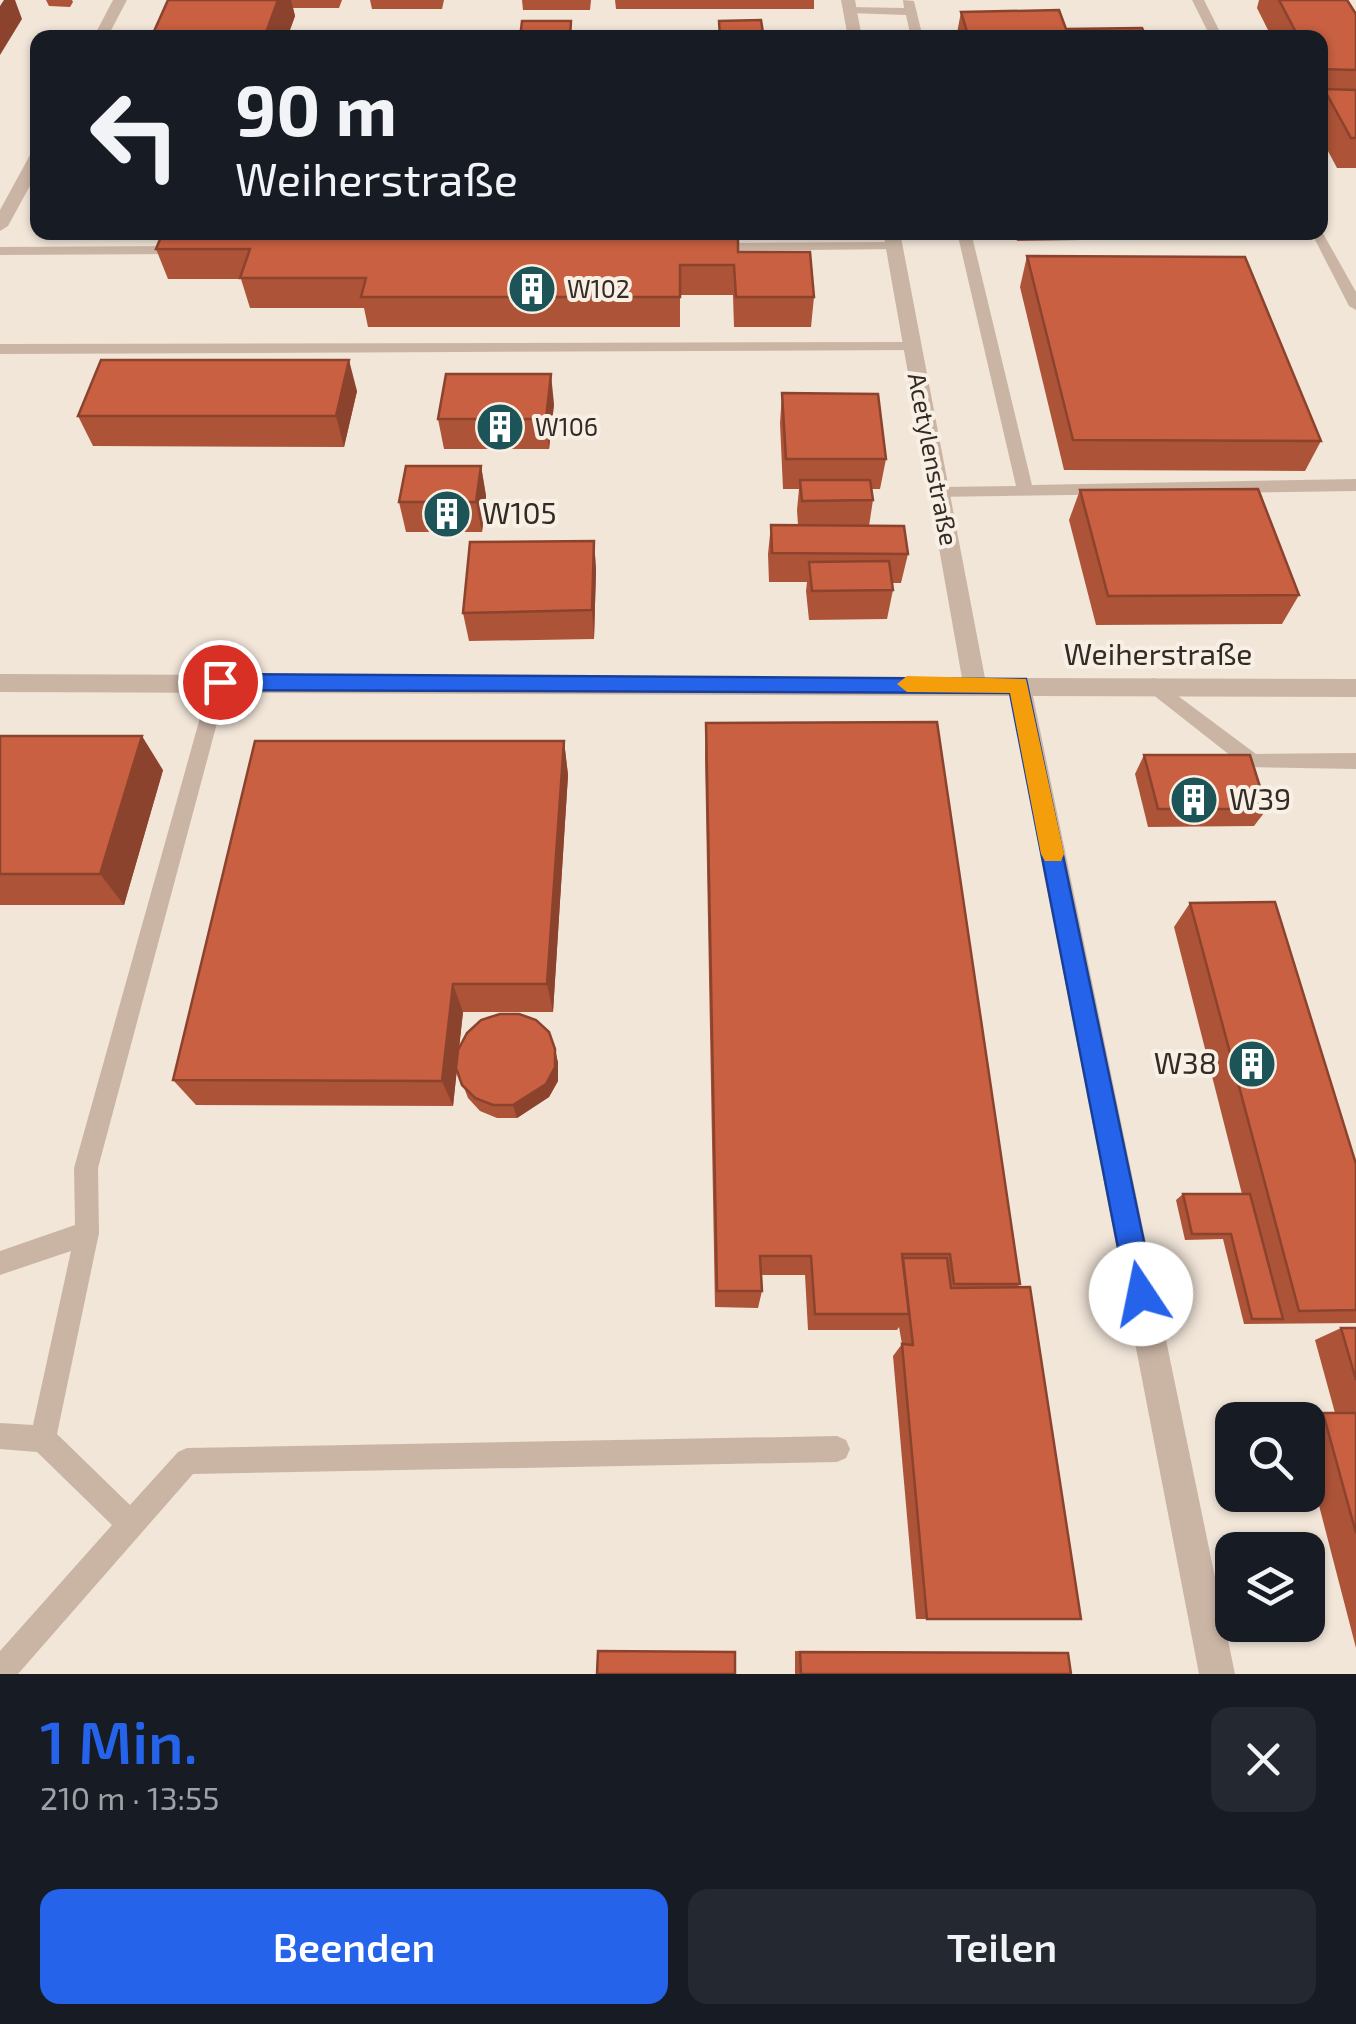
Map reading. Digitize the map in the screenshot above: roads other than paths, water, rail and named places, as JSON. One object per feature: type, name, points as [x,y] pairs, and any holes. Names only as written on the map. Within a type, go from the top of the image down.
[{"type":"street","points":[[104,30],[120,0]]},
{"type":"street","points":[[849,5],[854,30]]},
{"type":"street","points":[[0,226],[30,170]]},
{"type":"street","points":[[0,189],[20,189]]},
{"type":"street","name":"Acetylenstraße","points":[[892,240],[975,685]]},
{"type":"street","name":"Weiherstraße","points":[[0,683],[1154,684],[1356,688]]},
{"type":"street","points":[[1019,685],[1217,1674]]},
{"type":"lane","points":[[1198,0],[1214,30]]},
{"type":"lane","points":[[849,5],[909,6]]},
{"type":"lane","points":[[696,247],[868,240]]},
{"type":"lane","points":[[966,240],[1025,490]]},
{"type":"lane","points":[[1322,240],[1356,306]]},
{"type":"lane","points":[[0,250],[203,250]]},
{"type":"lane","points":[[0,349],[912,348]]},
{"type":"lane","points":[[940,494],[1356,485]]},
{"type":"lane","points":[[44,1439],[87,1233],[86,1168],[220,682]]},
{"type":"lane","points":[[1154,684],[1252,762],[1356,761]]},
{"type":"lane","points":[[0,1264],[87,1233]]},
{"type":"lane","points":[[0,1436],[44,1439],[130,1523]]},
{"type":"lane","points":[[0,1672],[187,1461],[836,1448]]},
{"type":"place","name":"W102","points":[[532,289]]},
{"type":"place","name":"W106","points":[[500,427]]},
{"type":"place","name":"W105","points":[[447,514]]},
{"type":"place","name":"W39","points":[[1194,800]]},
{"type":"place","name":"W38","points":[[1252,1064]]}]
